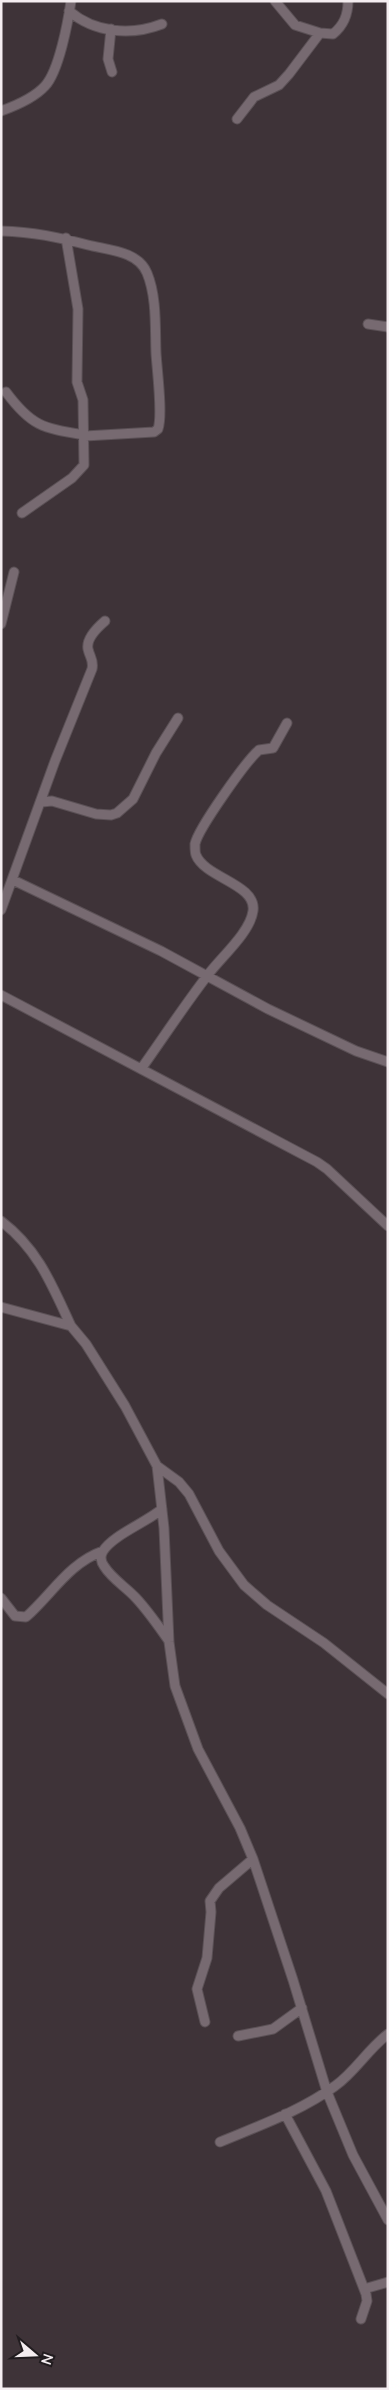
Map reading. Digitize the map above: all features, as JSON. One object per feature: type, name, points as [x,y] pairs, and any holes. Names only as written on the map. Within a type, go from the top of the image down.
[{"type":"street","points":[[1,111],[39,92],[49,82],[61,48],[71,1]]},
{"type":"street","points":[[275,1],[295,25],[320,33],[333,34],[340,28],[345,18],[348,1]]},
{"type":"street","points":[[69,11],[85,22],[110,30],[143,30],[162,24]]},
{"type":"street","points":[[110,30],[108,59],[112,72]]},
{"type":"street","points":[[237,119],[254,97],[279,85],[312,48],[320,33]]},
{"type":"street","points":[[1,231],[35,232],[66,238],[116,251],[134,258],[142,264],[148,274],[153,294],[158,429],[154,432],[85,436],[33,422],[20,411],[6,392]]},
{"type":"street","points":[[22,513],[78,472],[84,465],[83,400],[77,382],[78,309],[66,238]]},
{"type":"street","points":[[368,324],[388,327]]},
{"type":"street","points":[[1,624],[14,572]]},
{"type":"street","points":[[1,910],[42,802],[55,761],[92,669],[93,658],[88,649],[88,644],[98,627],[105,621]]},
{"type":"street","points":[[42,802],[52,800],[96,814],[111,815],[117,813],[133,799],[156,753],[178,718]]},
{"type":"street","points":[[142,1069],[206,976],[242,933],[253,910],[247,894],[215,874],[196,856],[195,844],[242,769],[259,750],[273,748],[287,723]]},
{"type":"street","points":[[13,880],[110,925],[268,1009],[344,1045],[388,1062]]},
{"type":"street","points":[[1,995],[317,1162],[386,1222]]},
{"type":"street","points":[[1,1221],[18,1234],[31,1248],[71,1326],[86,1344],[126,1406],[157,1466],[162,1509],[169,1642],[175,1686],[198,1749],[240,1828],[253,1859],[302,2008],[327,2092],[353,2154],[388,2220]]},
{"type":"street","points":[[1,1307],[71,1326]]},
{"type":"street","points":[[157,1466],[180,1482],[189,1494],[218,1551],[244,1585],[267,1606],[324,1642],[388,1694]]},
{"type":"street","points":[[1,1598],[15,1616],[26,1617],[62,1577],[90,1557],[103,1551],[125,1533],[151,1519],[162,1509]]},
{"type":"street","points":[[103,1551],[103,1564],[119,1584],[136,1597],[169,1642]]},
{"type":"street","points":[[205,2022],[197,1989],[207,1958],[210,1901],[219,1888],[253,1859]]},
{"type":"street","points":[[238,2036],[273,2029],[302,2008]]},
{"type":"street","points":[[220,2142],[285,2114],[327,2092],[345,2078],[388,2034]]},
{"type":"street","points":[[285,2114],[326,2191],[364,2289],[366,2301],[361,2319]]},
{"type":"street","points":[[364,2289],[388,2282]]}]
